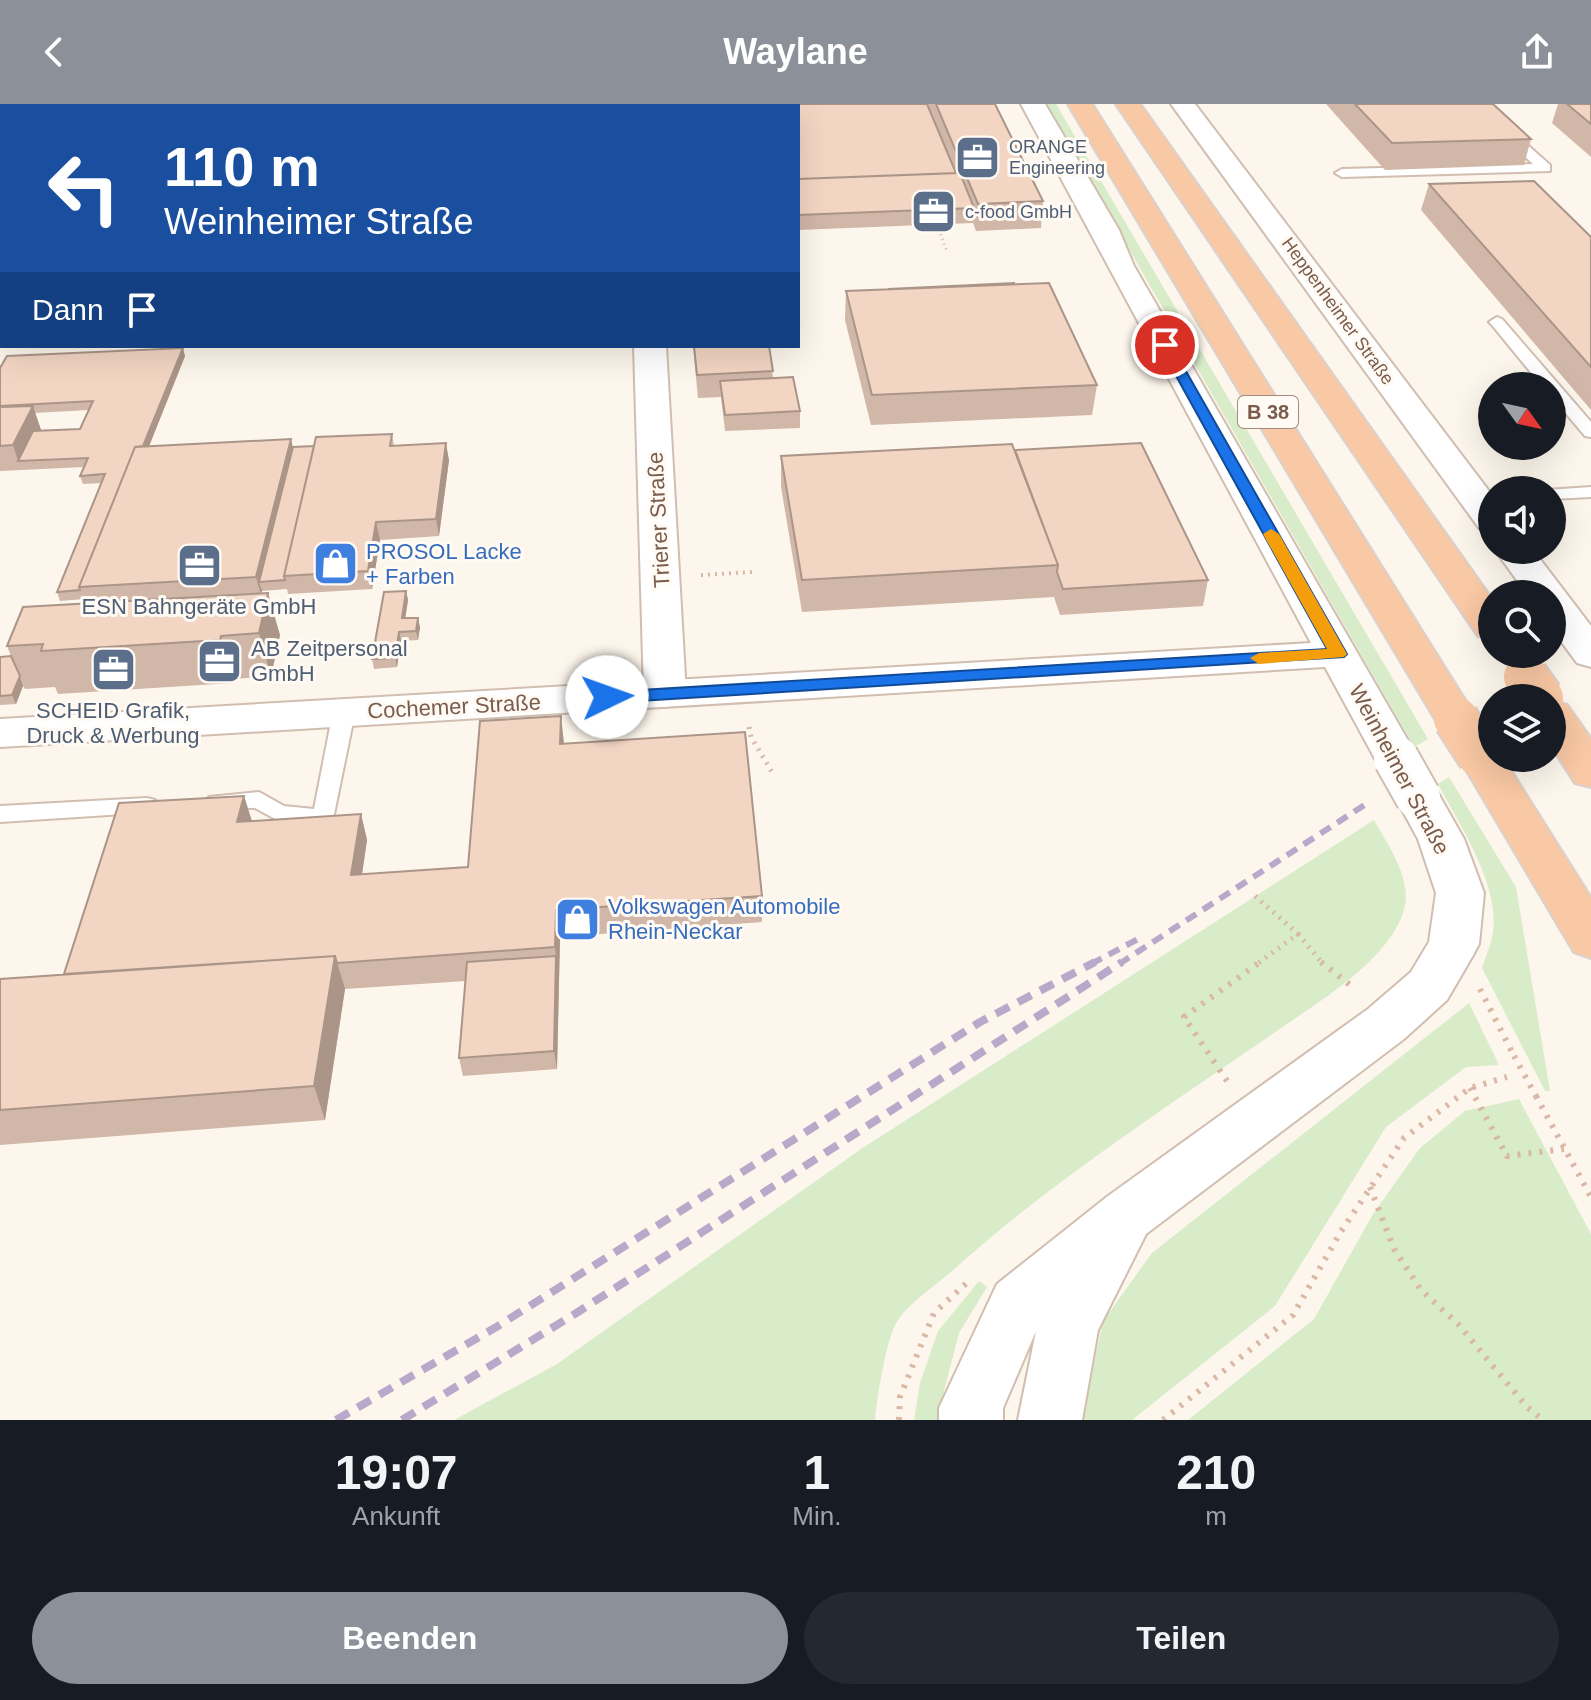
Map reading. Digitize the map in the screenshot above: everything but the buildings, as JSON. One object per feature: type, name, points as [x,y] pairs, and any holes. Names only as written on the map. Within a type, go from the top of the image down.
[{"type":"highway","name":"B 38","points":[[1080,104],[1591,939]]},
{"type":"highway","name":"B 38","points":[[1128,104],[1478,607]]},
{"type":"highway","points":[[1566,735],[1591,772]]},
{"type":"street","name":"Weinheimer Straße","points":[[971,1420],[971,1408],[1018,1304],[1128,1214],[1386,1024],[1429,986],[1454,944],[1460,893],[1441,839],[1120,266],[1105,230],[1033,104]]},
{"type":"street","name":"Heppenheimer Straße","points":[[1183,104],[1478,493]]},
{"type":"street","name":"Trierer Straße","points":[[650,348],[665,694]]},
{"type":"street","points":[[1566,620],[1586,648]]},
{"type":"street","name":"Cochemer Straße","points":[[0,733],[1338,654]]},
{"type":"street","name":"Weinheimer Straße","points":[[1050,1420],[1068,1326],[1128,1214]]},
{"type":"lane","points":[[1342,173],[1545,168],[1474,104]]},
{"type":"lane","points":[[1497,322],[1540,372]]},
{"type":"lane","points":[[1566,403],[1591,432]]},
{"type":"lane","points":[[1566,493],[1591,492]]},
{"type":"lane","points":[[198,803],[259,800],[279,813],[324,818],[344,712]]},
{"type":"lane","points":[[0,814],[168,805]]},
{"type":"path","points":[[937,225],[947,251]]},
{"type":"path","points":[[1255,896],[1298,934],[1323,964],[1354,988]]},
{"type":"path","points":[[1227,1081],[1184,1017],[1298,934]]},
{"type":"path","points":[[1454,944],[1591,1197]]},
{"type":"path","points":[[1163,1420],[1293,1315],[1370,1187],[1404,1138],[1470,1088],[1507,1077]]},
{"type":"path","points":[[1470,1088],[1507,1156],[1564,1149]]},
{"type":"path","points":[[1370,1187],[1394,1249],[1421,1290],[1458,1324],[1527,1407],[1543,1420]]},
{"type":"green space","points":[[1046,104],[1056,104],[1428,739],[1414,747]]},
{"type":"green space","points":[[1449,777],[1516,887],[1550,1091],[1545,1091],[1482,968],[1492,938],[1494,919],[1491,899],[1468,838],[1438,784]]},
{"type":"green space","points":[[1374,820],[1398,863],[1406,898],[1396,928],[1385,945],[1354,976],[1031,1205],[916,1301],[894,1328],[886,1353],[875,1420],[454,1420],[557,1364],[861,1149]]},
{"type":"green space","points":[[1469,1003],[1499,1065],[1466,1067],[1386,1127],[1275,1306],[1132,1420],[1082,1420],[1103,1321],[1152,1253]]},
{"type":"green space","points":[[1519,1099],[1591,1234],[1591,1420],[1188,1420],[1314,1319],[1373,1214],[1420,1148],[1465,1111]]},
{"type":"green space","points":[[979,1281],[987,1287],[959,1333],[944,1391],[941,1420],[914,1420],[920,1383],[938,1331]]},
{"type":"railway","points":[[1119,964],[1366,804]]},
{"type":"railway","points":[[1091,964],[1140,938]]},
{"type":"railway","points":[[336,1420],[498,1326],[980,1022],[1095,962]]},
{"type":"railway","points":[[402,1420],[578,1312],[1122,962]]},
{"type":"slow traffic","points":[[1259,658],[1338,654],[1271,534]]},
{"type":"place","name":"ORANGE Engineering","points":[[978,157]]},
{"type":"place","name":"c-food GmbH","points":[[934,212]]},
{"type":"place","name":"PROSOL Lacke + Farben","points":[[335,564]]},
{"type":"place","name":"ESN Bahngeräte GmbH","points":[[199,565]]},
{"type":"place","name":"AB Zeitpersonal GmbH","points":[[220,661]]},
{"type":"place","name":"SCHEID Grafik, Druck & Werbung","points":[[113,669]]},
{"type":"place","name":"Volkswagen Automobile Rhein-Neckar","points":[[577,919]]},
{"type":"route","points":[[607,697],[1338,654],[1165,345]]}]
